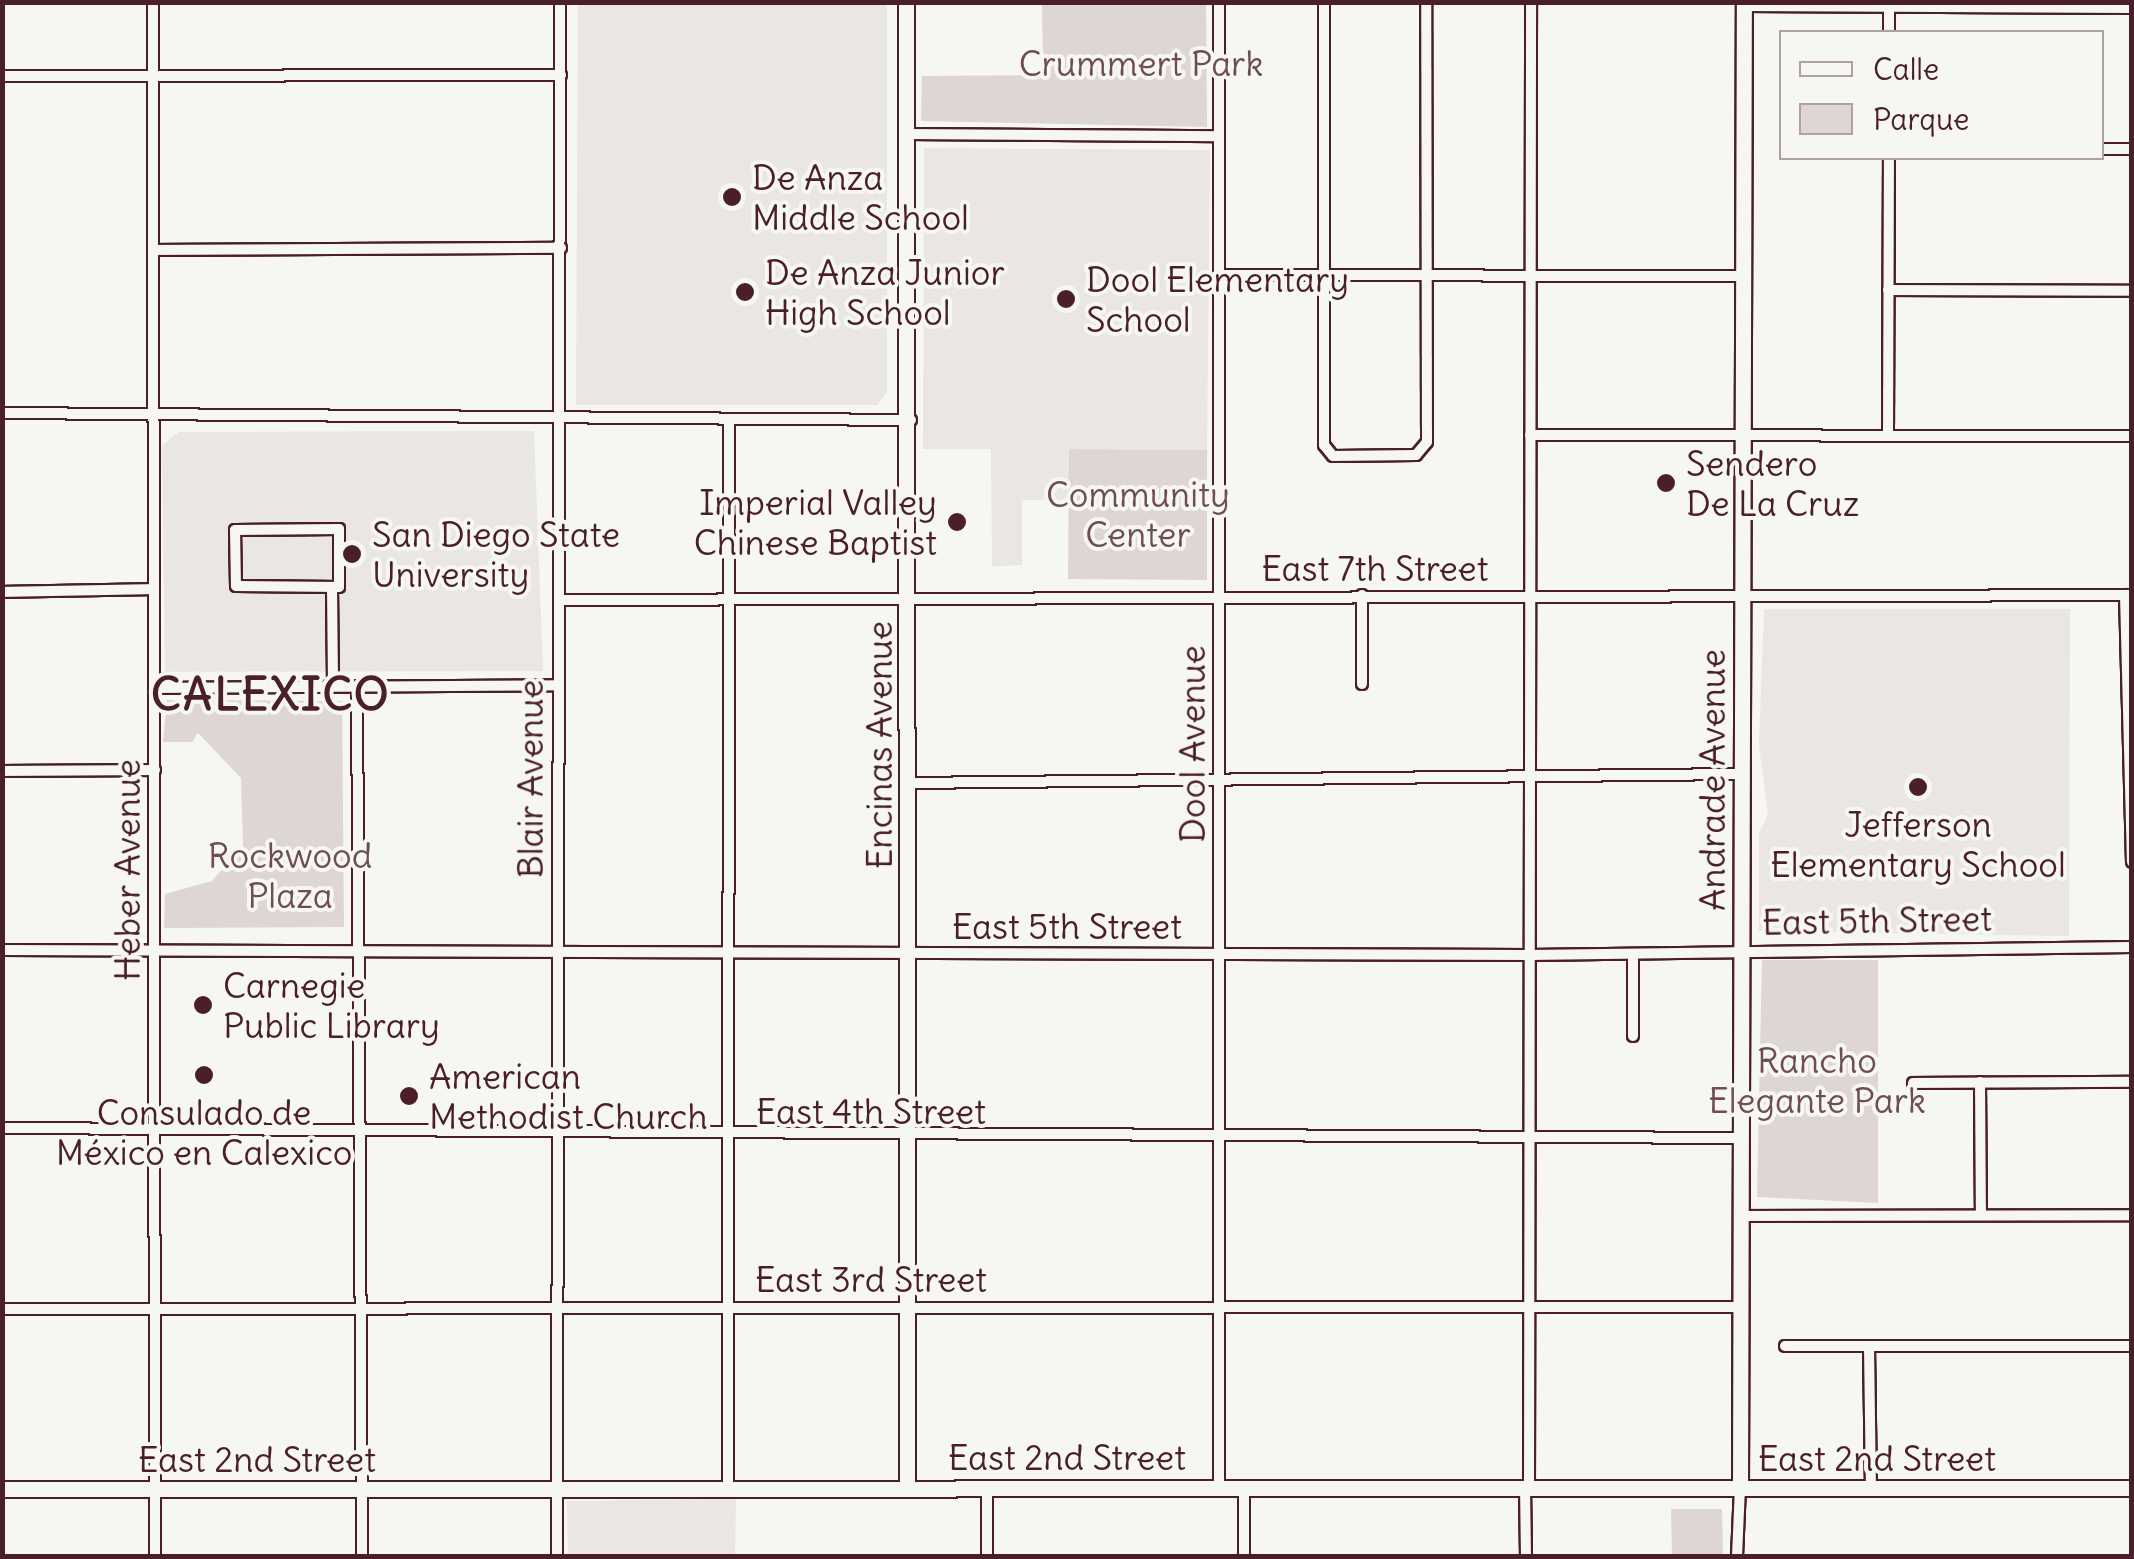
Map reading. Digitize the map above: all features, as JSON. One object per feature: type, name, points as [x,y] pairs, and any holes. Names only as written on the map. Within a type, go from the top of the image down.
[{"type":"street","name":"Heber Avenue","points":[[153,2],[156,1556]]},
{"type":"street","name":"Blair Avenue","points":[[557,1556],[560,2]]},
{"type":"street","name":"Encinas Avenue","points":[[906,2],[911,134],[912,420],[907,1488]]},
{"type":"street","name":"Dool Avenue","points":[[1219,2],[1219,1486]]},
{"type":"street","points":[[1324,2],[1324,445],[1334,456],[1425,449],[1426,2]]},
{"type":"street","points":[[1526,1556],[1531,2]]},
{"type":"street","points":[[1744,4],[2132,8]]},
{"type":"street","name":"Andrade Avenue","points":[[1737,1556],[1744,4]]},
{"type":"street","points":[[1889,6],[1889,30]]},
{"type":"street","points":[[2,76],[561,75]]},
{"type":"street","points":[[911,134],[1219,136]]},
{"type":"street","points":[[2104,149],[2132,149]]},
{"type":"street","points":[[1888,436],[1889,160]]},
{"type":"street","points":[[153,250],[561,248]]},
{"type":"street","points":[[1220,274],[1743,276]]},
{"type":"street","points":[[1888,290],[2132,290]]},
{"type":"street","points":[[2,413],[558,421],[912,420]]},
{"type":"street","points":[[728,1488],[729,421]]},
{"type":"street","points":[[1530,436],[2132,436]]},
{"type":"street","points":[[332,586],[236,586],[235,530],[339,528],[332,586],[332,686]]},
{"type":"street","points":[[2,592],[153,589]]},
{"type":"street","points":[[1362,595],[1362,684]]},
{"type":"street","points":[[2128,595],[2132,862]]},
{"type":"street","name":"East 7th Street","points":[[559,600],[2128,595]]},
{"type":"street","points":[[155,688],[559,685]]},
{"type":"street","points":[[357,686],[362,1556]]},
{"type":"street","points":[[2,770],[155,770]]},
{"type":"street","points":[[908,782],[1743,774]]},
{"type":"street","name":"East 5th Street","points":[[2,950],[1529,955],[2132,946]]},
{"type":"street","points":[[1633,954],[1633,1036]]},
{"type":"street","points":[[1980,1082],[1981,1215]]},
{"type":"street","points":[[1914,1083],[2132,1082]]},
{"type":"street","name":"East 4th Street","points":[[2,1128],[360,1128],[556,1138],[1740,1138]]},
{"type":"street","points":[[1740,1216],[2132,1215]]},
{"type":"street","name":"East 3rd Street","points":[[2,1309],[1740,1307]]},
{"type":"street","points":[[1785,1346],[2132,1346]]},
{"type":"street","points":[[1869,1347],[1871,1488]]},
{"type":"street","points":[[1244,1486],[1244,1556]]},
{"type":"street","points":[[987,1488],[987,1556]]},
{"type":"street","name":"East 2nd Street","points":[[2,1489],[2132,1488]]},
{"type":"shaded area","name":"De Anza Middle School","points":[[578,3],[887,3],[887,392],[877,405],[576,405]]},
{"type":"shaded area","name":"Dool Elementary School","points":[[924,148],[1210,150],[1207,450],[1072,449],[1071,500],[1022,500],[1022,565],[992,566],[991,449],[923,449]]},
{"type":"shaded area","name":"San Diego State University","points":[[534,431],[543,671],[165,672],[162,445],[179,432]]},
{"type":"shaded area","name":"Jefferson Elementary School","points":[[1764,609],[2070,609],[2069,936],[1759,931],[1759,833],[1768,815],[1759,745]]},
{"type":"shaded area","points":[[736,1499],[735,1556],[568,1556],[567,1501]]},
{"type":"green space","name":"Crummert Park","points":[[1042,3],[1206,3],[1207,127],[921,121],[922,76],[1043,75]]},
{"type":"green space","name":"Community Center","points":[[1069,449],[1207,450],[1207,580],[1068,579]]},
{"type":"green space","name":"Rockwood Plaza","points":[[167,700],[342,701],[344,927],[164,928],[165,894],[212,881],[243,846],[241,778],[198,733],[192,742],[163,742]]},
{"type":"green space","name":"Rancho Elegante Park","points":[[1762,960],[1878,960],[1878,1203],[1757,1197]]},
{"type":"green space","points":[[1671,1509],[1722,1509],[1723,1556],[1672,1556]]},
{"type":"place","name":"De Anza Middle School","points":[[732,197]]},
{"type":"place","name":"De Anza Junior High School","points":[[745,292]]},
{"type":"place","name":"Dool Elementary School","points":[[1066,299]]},
{"type":"place","name":"Sendero De La Cruz","points":[[1666,483]]},
{"type":"place","name":"Imperial Valley Chinese Baptist","points":[[957,522]]},
{"type":"place","name":"San Diego State University","points":[[352,554]]},
{"type":"place","name":"Jefferson Elementary School","points":[[1918,787]]},
{"type":"place","name":"Carnegie Public Library","points":[[203,1005]]},
{"type":"place","name":"Consulado de México en Calexico","points":[[204,1075]]},
{"type":"place","name":"American Methodist Church","points":[[409,1096]]},
{"type":"district","name":"CALEXICO","points":[[271,695]]}]
